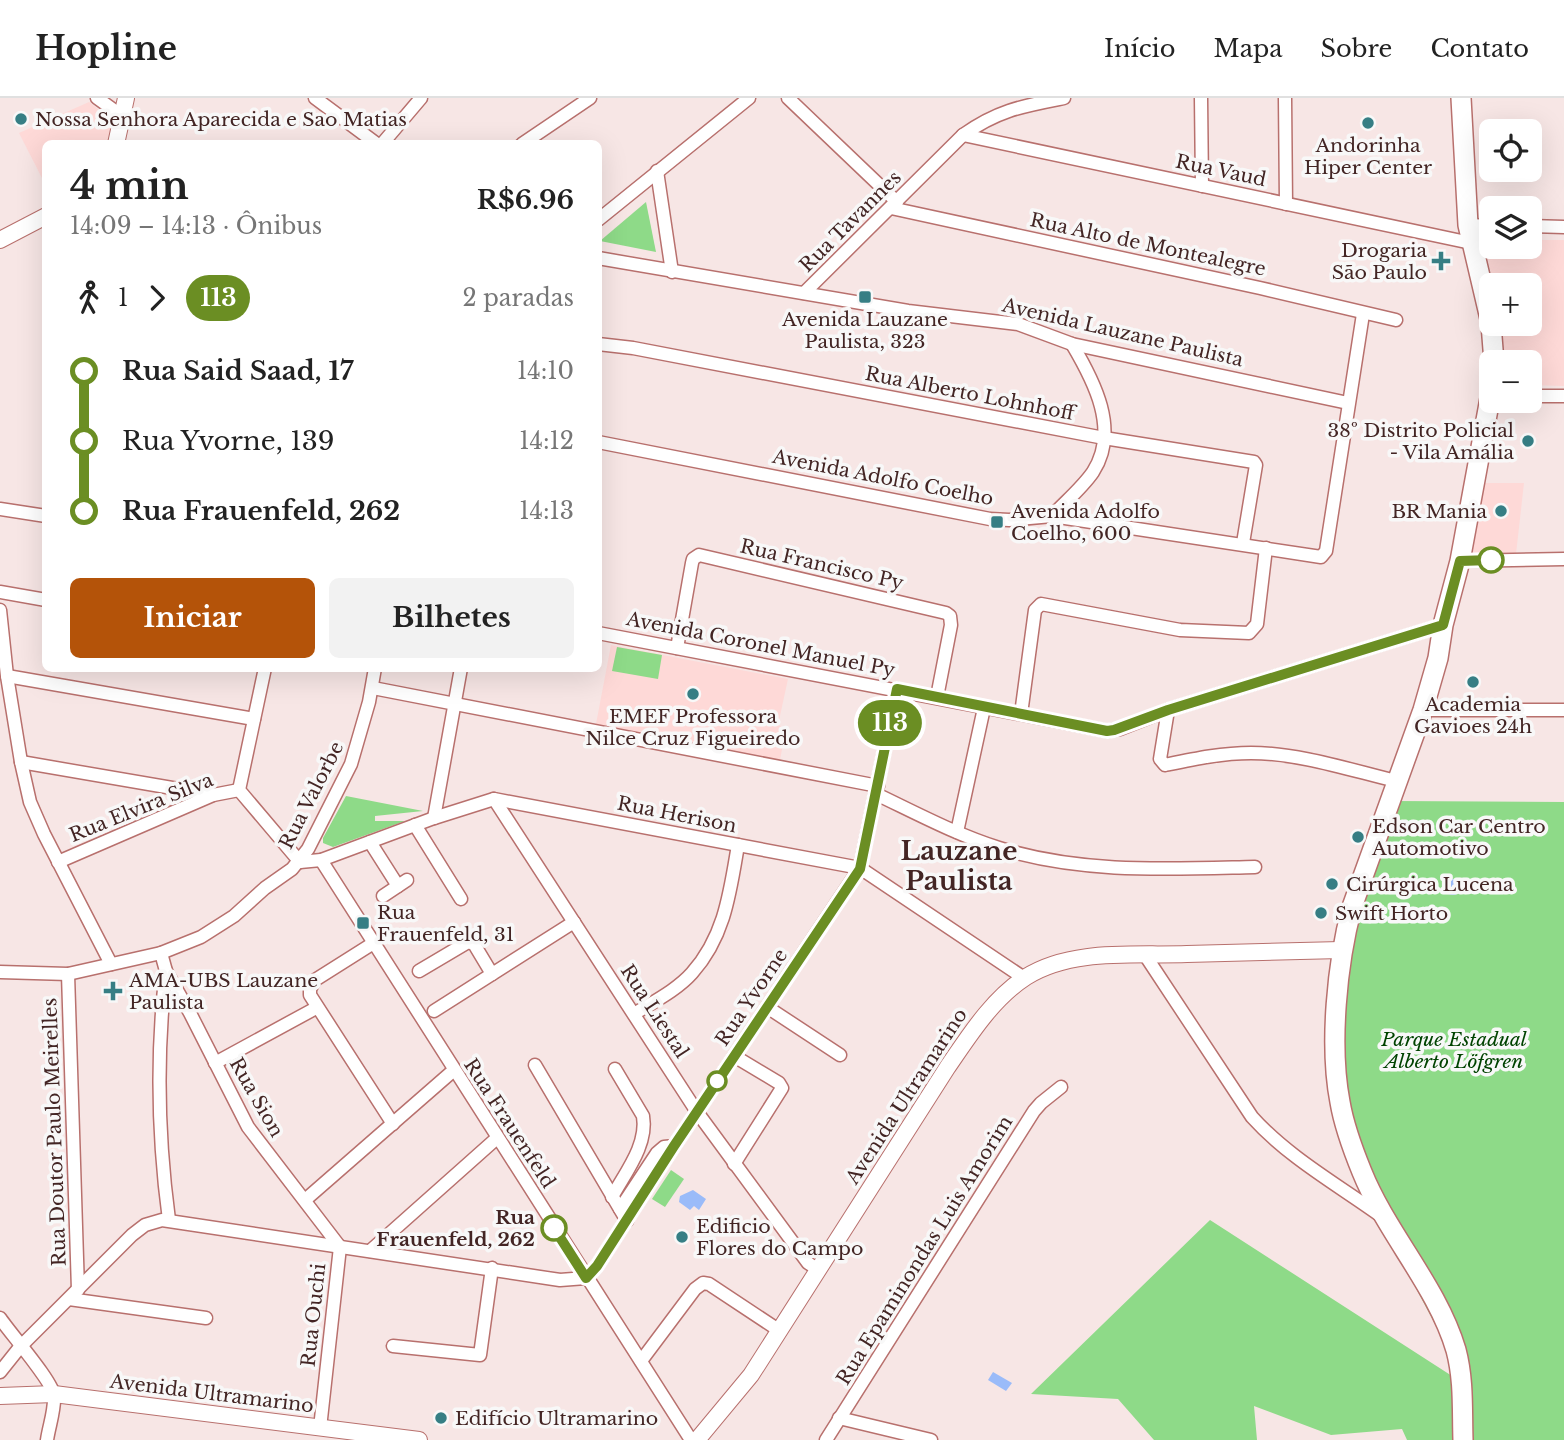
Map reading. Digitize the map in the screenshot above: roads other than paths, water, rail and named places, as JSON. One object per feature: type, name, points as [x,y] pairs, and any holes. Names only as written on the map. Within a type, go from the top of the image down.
[{"type":"main road","points":[[1461,98],[1469,234],[1480,273]]},
{"type":"main road","points":[[1464,1440],[1463,1398],[1455,1350],[1438,1308],[1386,1220],[1362,1173],[1340,1103],[1336,1055],[1341,950],[1352,907],[1423,710],[1438,658],[1443,625],[1460,561],[1488,413]]},
{"type":"street","points":[[97,98],[122,117]]},
{"type":"street","points":[[117,140],[126,98]]},
{"type":"street","points":[[315,98],[373,140]]},
{"type":"street","points":[[383,140],[421,98]]},
{"type":"street","points":[[528,140],[589,98]]},
{"type":"street","points":[[602,217],[749,98]]},
{"type":"street","points":[[788,98],[894,205]]},
{"type":"street","name":"Rua Tavannes","points":[[602,259],[804,293],[963,135],[990,117],[1007,110],[1064,98]]},
{"type":"street","points":[[1201,98],[1202,186]]},
{"type":"street","points":[[1285,98],[1286,204]]},
{"type":"street","name":"Rua Vaud","points":[[963,135],[1286,204],[1469,234],[1479,230]]},
{"type":"street","points":[[657,171],[672,272]]},
{"type":"street","name":"Rua Alto de Montealegre","points":[[894,205],[1396,320]]},
{"type":"street","points":[[0,240],[42,218]]},
{"type":"street","points":[[1542,226],[1564,227]]},
{"type":"street","name":"Avenida Lauzane Paulista","points":[[804,293],[908,311],[1018,324],[1072,344],[1348,403]]},
{"type":"street","points":[[1348,403],[1363,314]]},
{"type":"street","name":"Rua Alberto Lohnhoff","points":[[602,344],[1256,464],[1243,543]]},
{"type":"street","points":[[1052,516],[1092,472],[1099,460],[1104,438],[1100,400],[1092,378],[1072,344]]},
{"type":"street","points":[[1542,396],[1564,396]]},
{"type":"street","name":"Avenida Adolfo Coelho","points":[[602,443],[990,519],[1052,516],[1243,543],[1318,557],[1326,551],[1348,403]]},
{"type":"street","points":[[0,509],[42,515]]},
{"type":"street","points":[[1021,714],[1035,610],[1038,606],[1041,604],[1180,630],[1249,633],[1257,624],[1266,548]]},
{"type":"street","name":"Rua Francisco Py","points":[[677,648],[692,563],[699,555],[946,613],[950,617],[951,625],[937,697]]},
{"type":"street","points":[[1460,561],[1564,559]]},
{"type":"street","points":[[0,592],[42,599]]},
{"type":"street","points":[[0,610],[7,676],[30,802],[111,964]]},
{"type":"street","name":"Avenida Coronel Manuel Py","points":[[602,634],[1107,731],[1443,625]]},
{"type":"street","points":[[264,672],[239,790],[300,862]]},
{"type":"street","name":"Rua Valorbe","points":[[0,972],[68,974],[161,953],[186,944],[224,924],[300,862],[351,764],[373,688],[375,672]]},
{"type":"street","points":[[434,818],[460,672]]},
{"type":"street","points":[[7,676],[254,719]]},
{"type":"street","points":[[373,688],[877,790],[957,832],[1037,858],[1111,868],[1255,867]]},
{"type":"street","points":[[860,869],[897,689]]},
{"type":"street","points":[[957,832],[984,708]]},
{"type":"street","points":[[1168,710],[1160,759],[1165,765],[1215,755],[1254,753],[1322,763],[1396,781]]},
{"type":"street","points":[[1423,710],[1564,710]]},
{"type":"street","points":[[21,762],[214,795]]},
{"type":"street","name":"Rua Elvira Silva","points":[[58,862],[214,795],[239,790]]},
{"type":"street","name":"Rua Herison","points":[[300,862],[320,860],[494,799],[860,869],[1024,978]]},
{"type":"street","name":"Rua Liestal","points":[[494,799],[697,1112],[808,1263],[819,1270]]},
{"type":"street","points":[[415,825],[461,899]]},
{"type":"street","points":[[370,842],[402,883],[383,896]]},
{"type":"street","points":[[634,1014],[692,974],[710,947],[723,923],[728,906],[738,845]]},
{"type":"street","name":"Rua Frauenfeld","points":[[320,860],[691,1440]]},
{"type":"street","name":"Rua Yvorne","points":[[586,1278],[597,1266],[860,869]]},
{"type":"street","points":[[434,1010],[574,922]]},
{"type":"street","points":[[419,971],[468,942],[474,944],[492,974]]},
{"type":"street","points":[[372,944],[315,980],[310,995],[393,1124]]},
{"type":"street","name":"Avenida Ultramarino","points":[[697,1440],[743,1386],[979,1021],[1024,978],[1059,962],[1105,956],[1341,950]]},
{"type":"street","name":"Rua Sion","points":[[161,953],[166,971],[248,1127],[340,1247]]},
{"type":"street","points":[[1145,955],[1259,1125],[1386,1220]]},
{"type":"street","points":[[166,971],[161,1019],[160,1126],[169,1220]]},
{"type":"street","name":"Rua Doutor Paulo Meirelles","points":[[68,974],[73,1294]]},
{"type":"street","points":[[767,1007],[840,1055]]},
{"type":"street","points":[[215,1063],[316,1008]]},
{"type":"street","points":[[734,1056],[779,1083],[782,1088],[734,1164]]},
{"type":"street","points":[[535,1065],[627,1221]]},
{"type":"street","points":[[612,1197],[639,1147],[645,1124],[615,1069]]},
{"type":"street","points":[[305,1200],[454,1070]]},
{"type":"street","name":"Rua Epaminondas Luis Amorim","points":[[826,1440],[1034,1111],[1061,1087]]},
{"type":"street","points":[[370,1251],[497,1138]]},
{"type":"street","name":"Rua Yvorne","points":[[620,1209],[657,1153],[664,1147],[674,1146]]},
{"type":"street","points":[[0,1372],[20,1347],[132,1235],[154,1222],[169,1220],[560,1280],[586,1278]]},
{"type":"street","name":"Rua Ouchi","points":[[320,1428],[340,1247]]},
{"type":"street","points":[[393,1346],[480,1355],[492,1268]]},
{"type":"street","points":[[641,1361],[700,1284],[709,1284],[780,1331]]},
{"type":"street","points":[[73,1294],[206,1318]]},
{"type":"street","points":[[0,1318],[43,1374],[54,1394],[47,1440]]},
{"type":"street","name":"Avenida Ultramarino","points":[[0,1396],[54,1394],[419,1440]]},
{"type":"street","points":[[839,1418],[888,1436],[931,1440]]},
{"type":"water","points":[[1450,879],[1456,879],[1461,887],[1459,893],[1450,895],[1445,890],[1445,884]]},
{"type":"water","points":[[693,1190],[706,1199],[699,1210],[694,1206],[690,1210],[679,1202],[680,1196]]},
{"type":"water","points":[[993,1372],[1012,1383],[1006,1391],[988,1380]]},
{"type":"place","name":"Nossa Senhora Aparecida e Sao Matias","points":[[21,119]]},
{"type":"place","name":"Andorinha Hiper Center","points":[[1368,123]]},
{"type":"place","name":"Drogaria São Paulo","points":[[1441,261]]},
{"type":"place","name":"Avenida Lauzane Paulista, 323","points":[[865,297]]},
{"type":"place","name":"38º Distrito Policial - Vila Amália","points":[[1528,441]]},
{"type":"place","name":"BR Mania","points":[[1501,511]]},
{"type":"place","name":"Avenida Adolfo Coelho, 600","points":[[997,522]]},
{"type":"place","name":"Academia Gavioes 24h","points":[[1473,682]]},
{"type":"place","name":"EMEF Professora Nilce Cruz Figueiredo","points":[[693,694]]},
{"type":"place","name":"Edson Car Centro Automotivo","points":[[1358,837]]},
{"type":"place","name":"Cirúrgica Lucena","points":[[1332,884]]},
{"type":"place","name":"Swift Horto","points":[[1321,913]]},
{"type":"place","name":"Rua Frauenfeld, 31","points":[[363,923]]},
{"type":"place","name":"AMA-UBS Lauzane Paulista","points":[[113,991]]},
{"type":"place","name":"Rua Frauenfeld, 262","points":[[554,1228]]},
{"type":"place","name":"Edificio Flores do Campo","points":[[682,1237]]},
{"type":"place","name":"Edifício Ultramarino","points":[[441,1418]]},
{"type":"district","name":"Lauzane Paulista","points":[[959,866]]},
{"type":"park label","name":"Parque Estadual Alberto Löfgren","points":[[1454,1050]]}]
